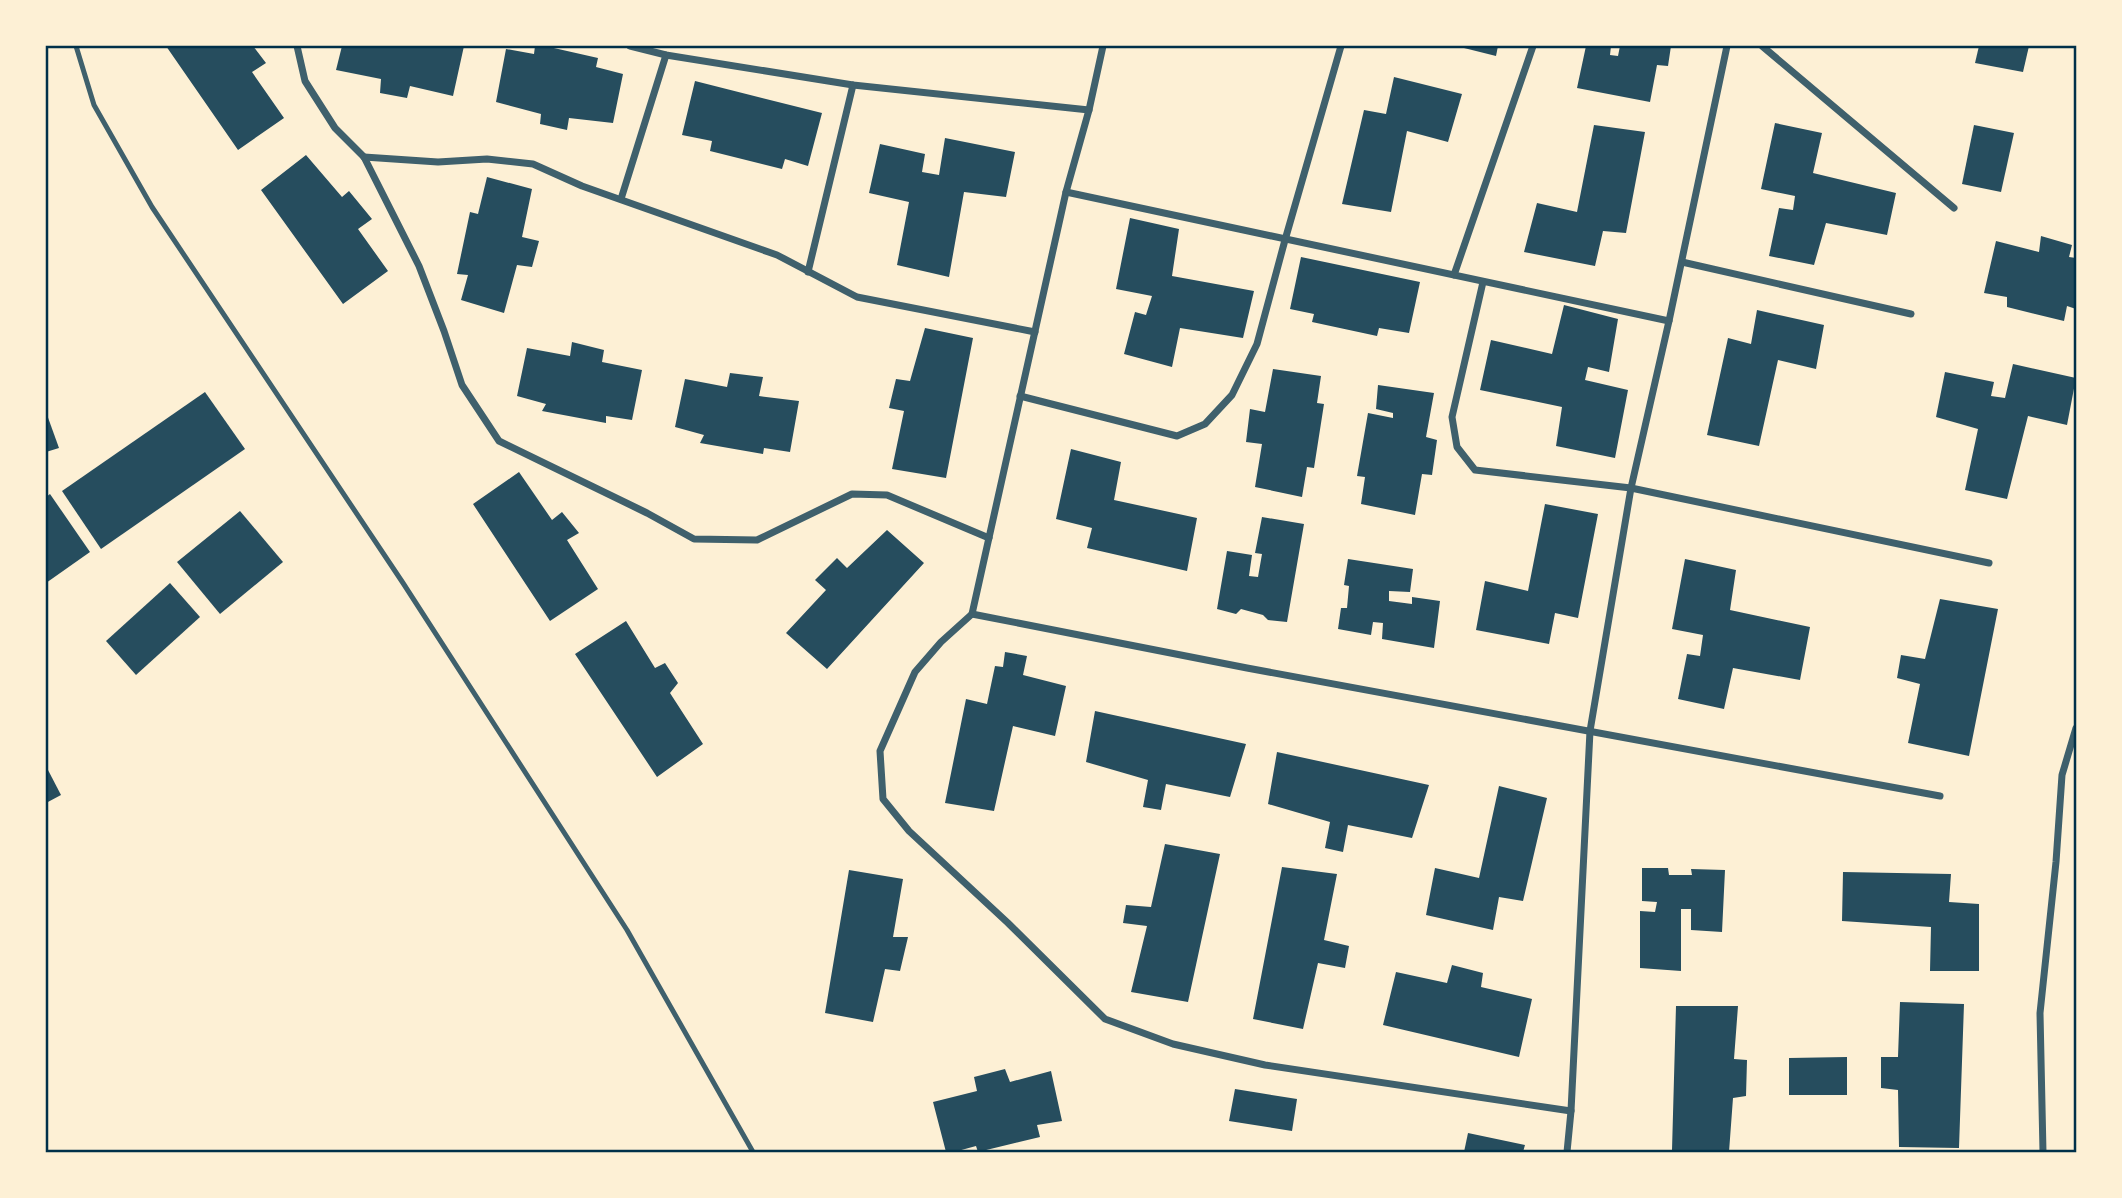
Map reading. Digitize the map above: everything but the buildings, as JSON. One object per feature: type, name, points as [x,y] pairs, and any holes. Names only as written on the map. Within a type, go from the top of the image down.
[{"type":"street","points":[[297,46],[305,81],[335,128],[364,157],[419,266],[462,385],[499,441],[647,513],[694,539],[757,540],[852,494],[887,495],[989,537]]},
{"type":"street","points":[[630,46],[666,55],[853,85],[1089,110]]},
{"type":"street","points":[[1103,46],[1089,110],[1066,192],[972,614],[941,642],[915,672],[880,751],[883,799],[909,831],[1008,923],[1105,1019],[1173,1044],[1265,1065],[1571,1111]]},
{"type":"street","points":[[1020,396],[1177,436],[1205,424],[1232,395],[1257,344],[1341,46]]},
{"type":"street","points":[[1454,275],[1533,46]]},
{"type":"street","points":[[1567,1153],[1590,731],[1631,488],[1727,46]]},
{"type":"street","points":[[1762,46],[1954,208]]},
{"type":"street","points":[[621,199],[666,55]]},
{"type":"street","points":[[808,272],[853,85]]},
{"type":"street","points":[[364,157],[438,162],[487,159],[533,164],[582,186],[778,255],[858,297],[1035,332]]},
{"type":"street","points":[[1066,192],[1669,321]]},
{"type":"street","points":[[1682,262],[1911,314]]},
{"type":"street","points":[[1483,282],[1452,417],[1457,447],[1475,470],[1631,488],[1989,563]]},
{"type":"street","points":[[972,614],[1234,666],[1940,796]]},
{"type":"street","points":[[2043,1153],[2040,1013],[2062,775],[2077,728]]},
{"type":"lane","points":[[76,46],[94,105],[152,207],[403,583],[627,930],[753,1153]]}]
